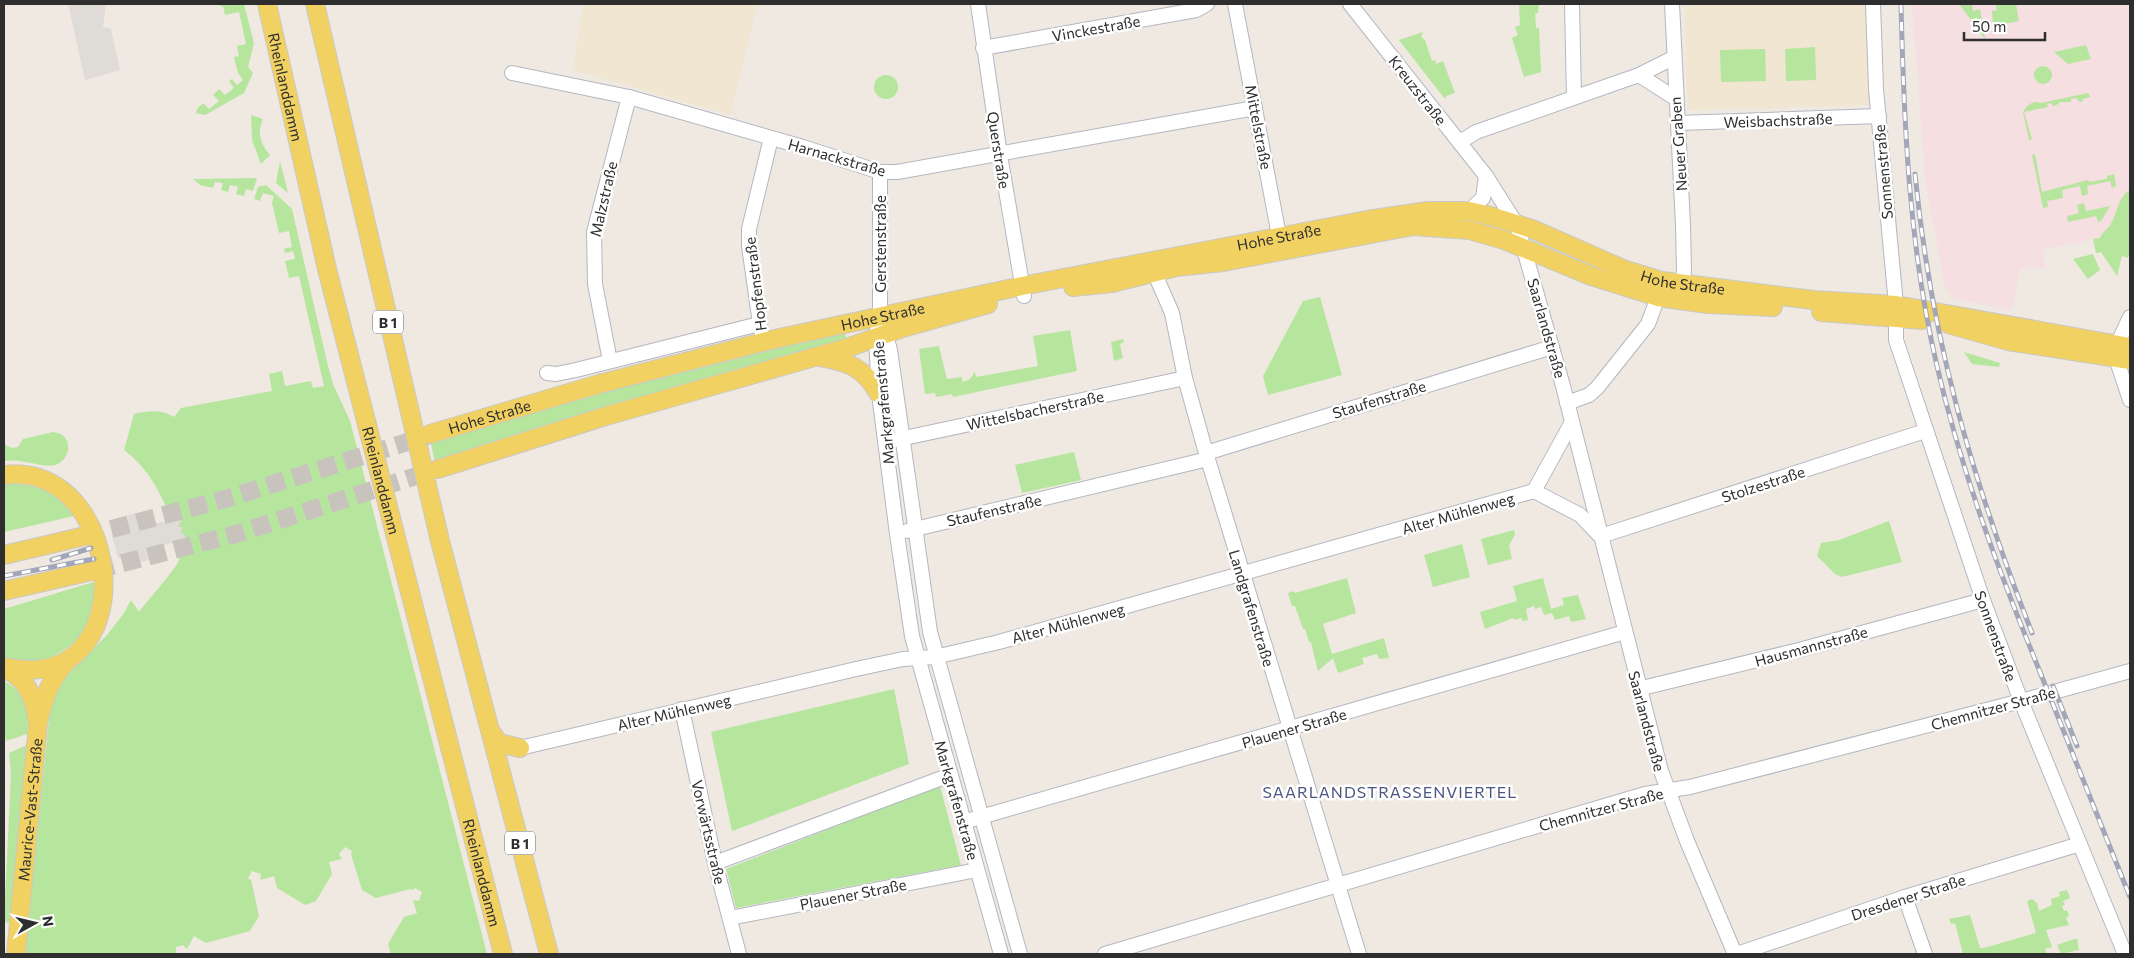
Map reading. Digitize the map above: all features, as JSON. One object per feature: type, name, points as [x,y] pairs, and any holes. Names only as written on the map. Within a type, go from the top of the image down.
[{"type":"main road","name":"Rheinlanddamm","points":[[267,4],[326,269],[503,954]]},
{"type":"main road","name":"B 1","points":[[315,4],[440,541],[549,954]]},
{"type":"main road","name":"Hohe Straße","points":[[1281,244],[1367,220],[1428,211],[1469,211],[1521,236],[1591,276],[1658,297],[1708,304],[1897,314]]},
{"type":"main road","name":"Hohe Straße","points":[[430,434],[600,384],[762,342],[880,315],[1023,291],[1112,283],[1152,268],[1281,244],[1413,226],[1521,236],[1630,272],[1682,284],[1813,300],[1897,314],[1957,326],[2008,341],[2123,353]]},
{"type":"main road","name":"Hohe Straße","points":[[438,469],[606,416],[815,356],[1023,291]]},
{"type":"main road","points":[[815,356],[847,362],[855,366],[868,376],[879,394]]},
{"type":"main road","points":[[4,475],[35,477],[62,490],[82,512],[95,538],[104,572],[103,604],[95,629],[88,640],[60,669],[46,693],[38,724]]},
{"type":"main road","points":[[4,555],[85,536]]},
{"type":"main road","points":[[4,549],[54,544]]},
{"type":"main road","points":[[7,591],[96,570]]},
{"type":"main road","points":[[4,668],[19,670],[48,668],[72,656]]},
{"type":"main road","points":[[4,668],[22,679],[28,688],[36,709],[38,724]]},
{"type":"main road","name":"Maurice-Vast-Straße","points":[[16,954],[38,724]]},
{"type":"main road","points":[[491,732],[499,743],[520,748]]},
{"type":"main road","points":[[501,772],[506,760],[520,748]]},
{"type":"street","name":"Querstraße","points":[[978,4],[983,48],[1023,291]]},
{"type":"street","name":"Vinckestraße","points":[[983,48],[1196,10],[1208,4]]},
{"type":"street","name":"Mittelstraße","points":[[1235,4],[1281,244]]},
{"type":"street","name":"Kreuzstraße","points":[[1350,4],[1486,176],[1521,236]]},
{"type":"street","points":[[1572,4],[1574,97]]},
{"type":"street","name":"Neuer Graben","points":[[1672,4],[1684,270],[1682,284]]},
{"type":"street","name":"Sonnenstraße","points":[[1873,4],[1879,116],[1897,314],[1896,340],[1983,600],[2021,702],[2125,954]]},
{"type":"street","points":[[1460,142],[1476,132],[1639,74],[1674,58]]},
{"type":"street","name":"Harnackstraße","points":[[512,73],[629,97],[880,172],[897,172],[1000,155],[1255,108]]},
{"type":"street","points":[[1639,74],[1676,98]]},
{"type":"street","name":"Malzstraße","points":[[610,361],[595,284],[594,232],[629,97]]},
{"type":"street","name":"Weisbachstraße","points":[[1678,123],[1879,116]]},
{"type":"street","name":"Hopfenstraße","points":[[762,342],[749,246],[749,229],[771,138]]},
{"type":"street","name":"Gerstenstraße","points":[[880,172],[880,315]]},
{"type":"street","points":[[1469,211],[1484,198],[1486,176]]},
{"type":"street","name":"Saarlandstraße","points":[[1521,236],[1572,422],[1638,689],[1667,791],[1736,954]]},
{"type":"street","name":"Landgrafenstraße","points":[[1152,268],[1172,313],[1185,378],[1207,456],[1359,954]]},
{"type":"street","points":[[1567,404],[1589,395],[1597,388],[1648,324],[1658,297]]},
{"type":"street","name":"Markgrafenstraße","points":[[880,315],[879,394],[897,534],[917,658],[1001,954]]},
{"type":"street","points":[[2130,317],[2123,353],[2130,400]]},
{"type":"street","points":[[547,373],[564,373],[759,324]]},
{"type":"street","name":"Markgrafenstraße","points":[[881,336],[903,438],[935,657],[1020,954]]},
{"type":"street","name":"Staufenstraße","points":[[897,534],[1207,456],[1552,347]]},
{"type":"street","name":"Wittelsbacherstraße","points":[[885,442],[1185,378]]},
{"type":"street","name":"Alter Mühlenweg","points":[[520,748],[856,669],[917,658],[935,657],[1041,631],[1534,491],[1572,422]]},
{"type":"street","name":"Stolzestraße","points":[[1601,536],[1925,431]]},
{"type":"street","points":[[1534,491],[1580,515],[1601,536]]},
{"type":"street","name":"Hausmannstraße","points":[[1638,689],[1800,650],[1983,600]]},
{"type":"street","name":"Plauener Straße","points":[[963,822],[1625,632]]},
{"type":"street","name":"Chemnitzer Straße","points":[[1105,954],[1646,794],[1667,791],[2021,702],[2130,671]]},
{"type":"street","name":"Vorwärtsstraße","points":[[682,709],[716,863],[739,954]]},
{"type":"street","points":[[716,863],[950,775]]},
{"type":"street","name":"Dresdener Straße","points":[[1736,954],[1905,897],[2080,844]]},
{"type":"street","name":"Plauener Straße","points":[[730,918],[977,870]]},
{"type":"street","points":[[1905,897],[1925,954]]},
{"type":"shaded area","points":[[68,4],[106,4],[103,27],[111,29],[120,70],[85,80]]},
{"type":"shaded area","points":[[583,4],[757,4],[731,115],[573,70]]},
{"type":"shaded area","points":[[1684,4],[1869,4],[1872,105],[1688,110]]},
{"type":"shaded area","points":[[1912,4],[2130,4],[2130,235],[2112,235],[2043,250],[2046,268],[2020,268],[2012,310],[1954,299],[1946,291],[1926,188]]},
{"type":"shaded area","points":[[136,513],[140,528],[180,517],[181,521],[178,527],[182,527],[183,530],[180,532],[185,535],[186,539],[147,550],[149,560],[126,566],[124,557],[118,558],[112,536],[118,534],[113,519]]},
{"type":"green space","points":[[219,4],[244,4],[254,43],[248,67],[253,73],[244,93],[205,115],[196,113],[203,103],[209,109],[219,101],[213,95],[219,89],[225,95],[234,88],[229,81],[232,79],[237,85],[243,80],[238,73],[234,57],[239,56],[237,46],[246,44],[239,12],[225,15],[223,6]]},
{"type":"green space","points":[[1519,4],[1539,4],[1538,13],[1535,13],[1536,28],[1539,28],[1541,72],[1524,77],[1512,38],[1518,35],[1515,27],[1520,25]]},
{"type":"green space","points":[[1959,4],[1972,4],[1973,11],[1980,9],[1985,39]]},
{"type":"green space","points":[[2016,4],[2019,21],[1993,26],[1992,11],[1997,10],[1996,5]]},
{"type":"green space","points":[[1423,32],[1421,37],[1425,40],[1432,61],[1435,60],[1436,64],[1443,61],[1455,93],[1446,96],[1446,98],[1444,98],[1399,40]]},
{"type":"green space","points":[[2086,45],[2091,59],[2068,64],[2054,52]]},
{"type":"green space","points":[[1815,47],[1816,80],[1786,81],[1785,49]]},
{"type":"green space","points":[[1765,49],[1766,81],[1721,82],[1720,50]]},
{"type":"green space","points":[[2039,66],[2047,66],[2052,71],[2050,82],[2039,84],[2034,79],[2034,71]]},
{"type":"green space","points":[[886,75],[894,79],[898,87],[894,95],[886,99],[878,95],[874,87],[878,79]]},
{"type":"green space","points":[[2088,93],[2090,97],[2080,102],[2076,98],[2071,99],[2071,102],[2059,102],[2059,104],[2052,106],[2052,103],[2047,104],[2048,107],[2024,112],[2032,139],[2029,140],[2023,112],[2028,105],[2035,102],[2041,103]]},
{"type":"green space","points":[[251,115],[263,119],[260,138],[270,155],[261,164],[252,140]]},
{"type":"green space","points":[[2035,154],[2042,192],[2088,180],[2089,182],[2107,179],[2107,176],[2114,174],[2116,186],[2112,188],[2110,181],[2087,186],[2088,194],[2082,196],[2080,186],[2062,190],[2063,198],[2047,201],[2048,207],[2043,208],[2032,155]]},
{"type":"green space","points":[[280,161],[288,193],[276,183]]},
{"type":"green space","points":[[257,178],[253,191],[246,189],[244,196],[236,194],[238,187],[230,185],[228,192],[221,190],[223,183],[215,182],[213,188],[200,185],[193,179]]},
{"type":"green space","points":[[266,185],[292,209],[327,362],[333,384],[350,421],[487,954],[391,954],[388,944],[404,917],[417,913],[413,900],[419,901],[422,892],[415,888],[376,898],[362,890],[351,854],[352,851],[345,847],[339,854],[342,859],[329,862],[332,874],[316,901],[305,905],[277,888],[274,876],[260,880],[261,874],[252,871],[248,878],[251,880],[259,916],[250,931],[206,943],[194,936],[187,949],[183,945],[176,947],[176,954],[25,954],[49,719],[57,685],[107,635],[124,613],[131,600],[139,612],[173,570],[180,556],[178,541],[156,486],[134,458],[124,450],[134,414],[155,411],[174,417],[181,408],[272,391],[269,374],[282,371],[285,386],[311,381],[313,388],[324,386],[299,276],[289,278],[285,261],[295,259],[293,251],[285,253],[284,249],[292,247],[289,231],[279,233],[272,203],[274,196],[263,193],[260,201],[254,199],[258,187]]},
{"type":"green space","points":[[2130,190],[2130,253],[2128,258],[2122,256],[2117,276],[2101,252],[2096,253],[2093,239],[2100,238],[2109,227],[2123,196]]},
{"type":"green space","points":[[2084,203],[2086,211],[2110,206],[2101,221],[2098,222],[2096,216],[2068,222],[2067,216],[2079,213],[2077,205]]},
{"type":"green space","points":[[2093,254],[2100,270],[2088,279],[2073,259]]},
{"type":"green space","points":[[1320,297],[1342,375],[1268,395],[1263,376],[1303,301]]},
{"type":"green space","points":[[844,329],[847,341],[435,462],[430,440],[639,379]]},
{"type":"green space","points":[[1070,330],[1077,371],[953,397],[952,394],[936,397],[935,393],[925,394],[919,349],[939,346],[947,379],[962,377],[962,382],[969,380],[975,372],[976,377],[1038,366],[1033,336]]},
{"type":"green space","points":[[1123,339],[1124,342],[1120,344],[1123,358],[1114,361],[1111,342]]},
{"type":"green space","points":[[1964,352],[2000,363],[1999,367],[1972,364]]},
{"type":"green space","points":[[885,354],[894,429],[894,433],[891,434],[881,355]]},
{"type":"green space","points":[[53,432],[65,437],[67,442],[67,453],[61,462],[50,466],[11,460],[4,461],[4,444],[12,448],[18,447],[23,439]]},
{"type":"green space","points":[[1074,452],[1081,480],[1022,493],[1015,465]]},
{"type":"green space","points":[[4,483],[44,489],[74,516],[4,532]]},
{"type":"green space","points":[[1889,521],[1902,562],[1842,577],[1835,574],[1817,556],[1821,543],[1839,540]]},
{"type":"green space","points":[[1514,530],[1515,534],[1509,546],[1512,559],[1488,565],[1481,539]]},
{"type":"green space","points":[[1462,544],[1470,577],[1433,587],[1424,555]]},
{"type":"green space","points":[[1347,578],[1356,613],[1323,624],[1332,654],[1384,638],[1389,658],[1379,659],[1377,654],[1362,658],[1364,664],[1338,673],[1333,658],[1318,671],[1311,642],[1309,642],[1305,629],[1303,629],[1295,606],[1292,606],[1288,593],[1294,591],[1295,593]]},
{"type":"green space","points":[[1543,578],[1551,609],[1564,605],[1562,598],[1578,595],[1586,619],[1571,622],[1569,616],[1555,620],[1552,613],[1544,615],[1541,607],[1535,609],[1534,606],[1526,609],[1528,620],[1522,621],[1522,618],[1514,620],[1513,618],[1485,629],[1480,612],[1517,601],[1513,586]]},
{"type":"green space","points":[[97,581],[98,595],[81,639],[46,661],[4,659],[4,609]]},
{"type":"green space","points":[[4,681],[11,685],[21,697],[26,711],[28,726],[27,734],[6,741],[4,732]]},
{"type":"green space","points":[[894,689],[909,764],[732,831],[711,732]]},
{"type":"green space","points":[[27,745],[10,922],[7,923],[4,920],[11,774],[9,753]]},
{"type":"green space","points":[[940,786],[961,865],[736,908],[726,869]]},
{"type":"green space","points":[[2067,890],[2070,898],[2063,901],[2065,905],[2062,906],[2064,911],[2067,910],[2069,916],[2066,918],[2069,925],[2046,930],[2052,947],[2045,949],[2047,954],[1963,954],[1955,923],[1951,924],[1949,919],[1970,915],[1980,948],[1984,948],[2036,933],[2027,901],[2032,899],[2037,903],[2039,911],[2052,905],[2051,899],[2060,896],[2059,892]]},
{"type":"green space","points":[[2077,939],[2079,950],[2061,954],[2057,945]]},
{"type":"tunnel","points":[[85,536],[225,499],[430,435]]},
{"type":"tunnel","points":[[96,570],[236,534],[438,469]]},
{"type":"railway","points":[[1901,4],[1906,141],[1914,231],[1928,321],[1947,405],[1969,481],[1995,556],[2130,897]]},
{"type":"railway","points":[[1915,174],[1922,235],[1932,294],[1957,408],[1991,520],[2032,633]]},
{"type":"railway","points":[[52,560],[91,548]]},
{"type":"railway","points":[[4,576],[94,559]]},
{"type":"railway","points":[[2053,686],[2077,746]]},
{"type":"district","name":"SAARLANDSTRASSENVIERTEL","points":[[1390,791]]}]
